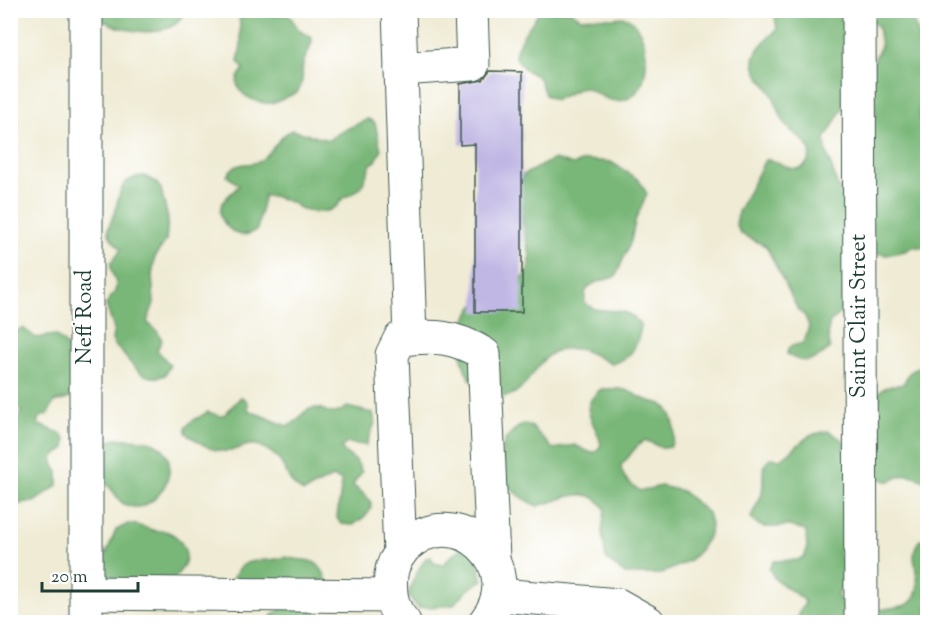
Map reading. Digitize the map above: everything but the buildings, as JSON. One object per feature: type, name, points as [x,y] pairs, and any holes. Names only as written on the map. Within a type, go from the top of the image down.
[{"type":"street","name":"Neff Road","points":[[86,10],[86,608]]},
{"type":"street","points":[[399,10],[410,338]]},
{"type":"street","points":[[401,69],[473,64],[471,10]]},
{"type":"street","name":"Saint Clair Street","points":[[859,10],[861,622]]},
{"type":"street","points":[[400,553],[392,355],[400,339],[432,336],[465,342],[484,354],[493,559],[499,576],[492,609],[618,604],[648,622]]},
{"type":"street","points":[[86,608],[398,609],[389,587],[392,569],[400,553],[413,540],[430,532],[448,530],[466,535],[482,545],[493,559]]},
{"type":"green space","points":[[184,10],[179,21],[169,28],[142,32],[112,25],[93,11]]},
{"type":"green space","points":[[239,11],[269,11],[274,16],[286,11],[300,31],[312,38],[303,65],[302,83],[297,93],[269,103],[251,99],[241,92],[237,81],[244,69],[238,62],[241,45]]},
{"type":"green space","points":[[539,11],[570,11],[581,18],[623,17],[631,20],[643,38],[646,51],[644,77],[639,88],[631,97],[620,101],[609,100],[582,87],[555,100],[545,95],[539,78],[524,69],[515,56],[522,38]]},
{"type":"green space","points":[[774,11],[909,11],[927,59],[924,96],[919,113],[921,123],[927,133],[927,243],[922,247],[912,247],[886,255],[876,253],[845,283],[842,312],[830,322],[828,332],[830,347],[815,359],[804,361],[787,354],[792,345],[800,344],[805,340],[809,326],[805,316],[798,310],[766,246],[741,234],[736,225],[738,212],[765,160],[798,169],[805,166],[810,157],[808,146],[785,124],[772,94],[755,67],[756,52],[777,29]],"holes":[[[871,20],[878,27],[881,46],[871,66],[876,115],[848,199],[838,187],[826,150],[825,139],[849,97]]]},
{"type":"green space","points":[[368,119],[375,123],[381,150],[376,161],[371,164],[361,188],[342,199],[337,206],[328,211],[314,212],[273,196],[264,196],[257,230],[240,235],[230,230],[224,223],[220,211],[222,203],[239,185],[227,176],[235,167],[261,160],[287,132],[292,130],[329,140]]},
{"type":"green space","points":[[554,159],[573,165],[586,160],[611,162],[639,180],[647,194],[616,276],[590,286],[585,296],[585,303],[592,308],[621,312],[635,318],[641,326],[640,333],[633,351],[624,359],[611,364],[577,349],[554,352],[546,357],[522,387],[513,394],[495,398],[475,385],[465,369],[461,348],[464,325],[474,306],[482,298],[515,285],[525,275],[530,259],[520,203],[523,175]]},
{"type":"green space","points":[[144,176],[156,182],[161,189],[168,219],[166,241],[155,256],[152,276],[154,303],[147,322],[157,331],[162,340],[157,350],[170,365],[165,375],[156,377],[142,374],[114,345],[112,339],[114,329],[106,305],[116,289],[111,263],[121,249],[110,236],[109,226],[125,183],[136,177]]},
{"type":"green space","points":[[23,328],[36,338],[55,335],[77,355],[74,391],[68,399],[54,402],[48,414],[40,417],[37,422],[39,425],[60,433],[66,439],[65,448],[54,456],[53,464],[58,472],[58,485],[34,502],[24,502],[11,509],[10,424],[19,418],[21,410],[11,402],[11,333]]},
{"type":"green space","points":[[921,366],[927,366],[927,483],[909,475],[885,481],[872,473],[876,396],[885,388],[903,384],[909,373]]},
{"type":"green space","points":[[601,389],[625,390],[659,403],[669,412],[674,424],[674,436],[670,447],[662,448],[645,440],[621,465],[621,470],[627,480],[640,491],[661,486],[682,491],[708,513],[711,524],[710,534],[700,550],[689,561],[661,574],[625,574],[606,559],[602,532],[605,509],[590,496],[573,496],[537,506],[519,496],[502,480],[502,454],[505,441],[515,429],[524,424],[532,427],[553,449],[575,445],[589,452],[596,452],[601,445],[588,410],[589,403]]},
{"type":"green space","points":[[241,397],[247,402],[248,410],[287,426],[310,409],[316,408],[330,413],[347,407],[373,413],[375,423],[366,445],[347,443],[342,447],[343,451],[356,461],[362,472],[353,486],[370,501],[370,510],[367,514],[353,525],[341,524],[337,518],[341,480],[332,477],[304,492],[295,486],[276,456],[260,446],[249,445],[220,451],[202,444],[186,433],[186,427],[192,421],[208,412],[224,415]]},
{"type":"green space","points":[[828,431],[843,440],[850,455],[847,537],[838,552],[849,570],[848,577],[837,595],[850,622],[798,622],[804,600],[775,579],[769,569],[774,561],[798,560],[805,556],[806,531],[789,526],[763,527],[751,518],[761,496],[766,462],[770,458],[780,459],[785,456],[810,435]]},
{"type":"green space","points":[[117,438],[150,441],[164,451],[169,461],[166,484],[150,502],[140,507],[125,504],[106,484],[99,485],[101,445]]},
{"type":"green space","points":[[128,524],[155,531],[166,531],[179,540],[186,553],[186,558],[175,578],[119,593],[90,567],[107,552],[116,530]]},
{"type":"green space","points":[[920,540],[927,541],[927,622],[866,622],[877,612],[904,606],[914,598],[917,583],[914,554]]},
{"type":"green space","points":[[472,545],[483,580],[470,588],[453,605],[418,608],[408,595],[415,576],[426,558],[431,557],[434,563],[443,565],[456,552]]},
{"type":"green space","points":[[285,557],[314,562],[322,570],[326,578],[316,599],[322,622],[269,622],[272,615],[297,598],[230,582],[246,563]]}]
